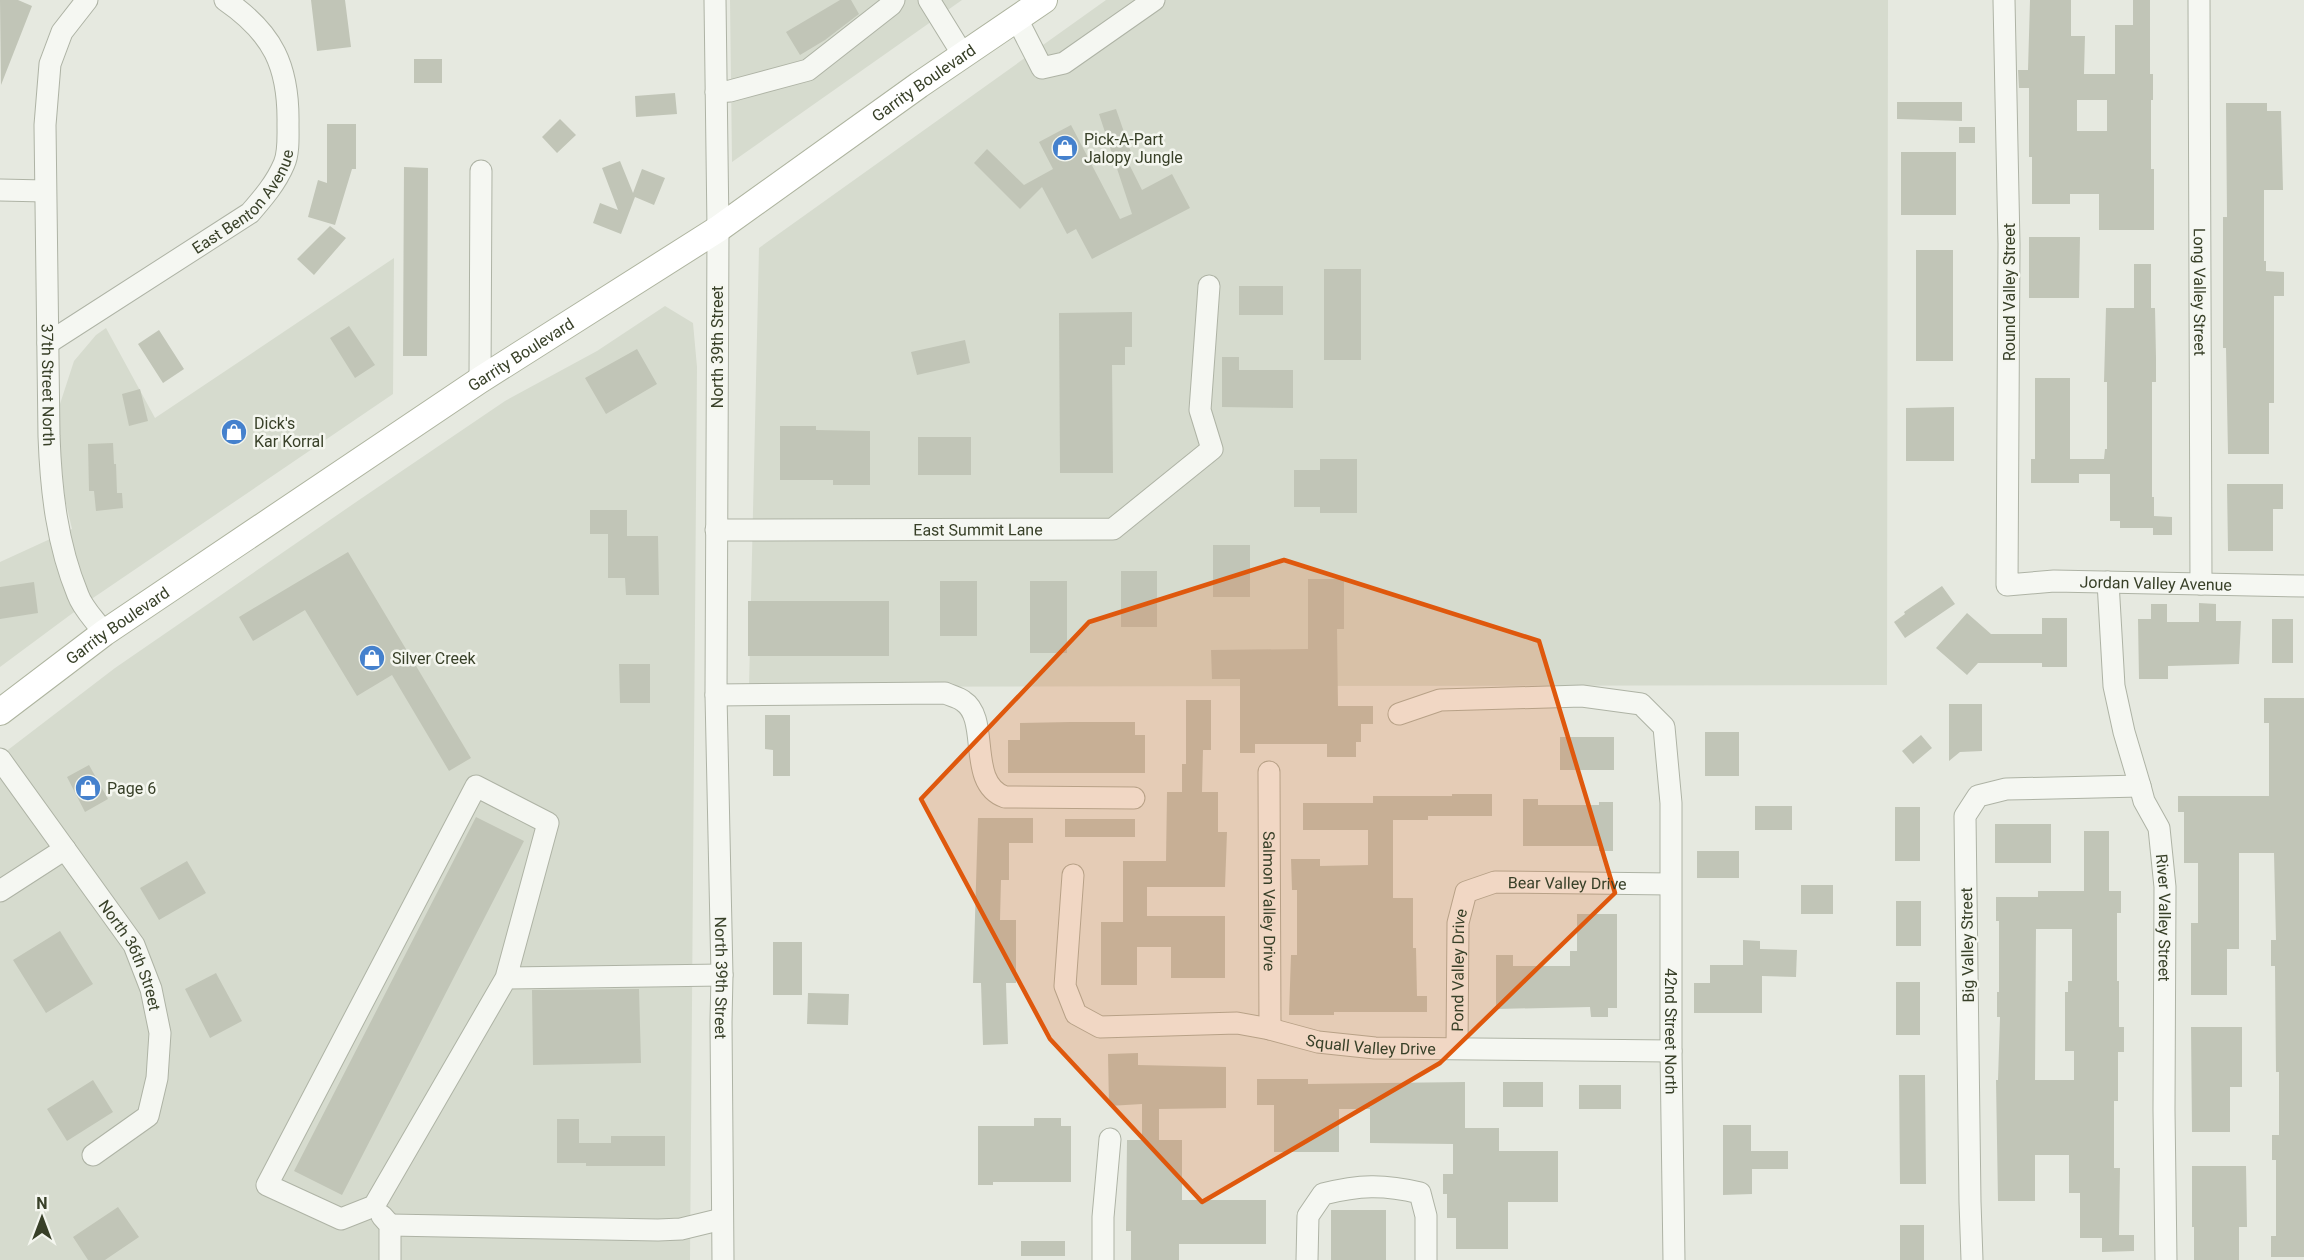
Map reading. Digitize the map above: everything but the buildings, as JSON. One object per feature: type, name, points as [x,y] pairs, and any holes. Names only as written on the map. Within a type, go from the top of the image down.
[{"type":"main road","name":"Garrity Boulevard","points":[[0,712],[104,633],[480,380],[718,229],[919,85],[1044,0]]},
{"type":"street","name":"37th Street North","points":[[87,0],[62,32],[50,64],[45,125],[50,479],[56,526],[78,597],[104,633]]},
{"type":"street","name":"East Benton Avenue","points":[[48,343],[250,213],[267,194],[285,163],[289,102],[280,58],[260,28],[225,0]]},
{"type":"street","name":"North 39th Street","points":[[715,0],[718,229],[716,695],[722,975],[723,1260]]},
{"type":"street","points":[[716,92],[730,91],[808,70],[891,5],[894,0]]},
{"type":"street","points":[[928,0],[963,55]]},
{"type":"street","points":[[1017,19],[1042,68],[1064,63],[1154,0]]},
{"type":"street","name":"Round Valley Street","points":[[2004,0],[2009,244],[2007,585]]},
{"type":"street","name":"Long Valley Street","points":[[2199,0],[2201,584]]},
{"type":"street","points":[[480,380],[482,171]]},
{"type":"street","points":[[0,190],[45,191]]},
{"type":"street","name":"East Summit Lane","points":[[716,530],[1113,530],[1212,449],[1200,410],[1209,286]]},
{"type":"street","name":"Jordan Valley Avenue","points":[[2007,585],[2108,582],[2304,586]]},
{"type":"street","name":"River Valley Street","points":[[2108,582],[2114,686],[2139,786],[2158,828],[2165,887],[2166,1260]]},
{"type":"street","points":[[716,695],[945,693],[964,701],[974,715],[985,778],[996,794],[1005,797],[1134,798]]},
{"type":"street","name":"42nd Street North","points":[[1399,714],[1440,700],[1582,696],[1641,704],[1664,728],[1671,803],[1674,1260]]},
{"type":"street","name":"North 36th Street","points":[[0,759],[134,945],[151,989],[160,1033],[157,1078],[148,1116],[93,1155]]},
{"type":"street","name":"Salmon Valley Drive","points":[[1269,772],[1269,1029]]},
{"type":"street","points":[[476,786],[548,823],[506,978],[374,1206],[341,1219],[267,1185],[476,786]]},
{"type":"street","name":"Big Valley Street","points":[[1972,1260],[1965,816],[1978,796],[2006,789],[2139,786]]},
{"type":"street","points":[[3,883],[65,849]]},
{"type":"street","name":"Squall Valley Drive","points":[[1073,875],[1065,987],[1076,1014],[1100,1027],[1237,1023],[1329,1043],[1375,1048],[1671,1051]]},
{"type":"street","name":"Bear Valley Drive","points":[[1466,892],[1495,882],[1670,884]]},
{"type":"street","name":"Pond Valley Drive","points":[[1457,1048],[1458,923],[1466,892]]},
{"type":"street","points":[[506,978],[722,975]]},
{"type":"street","points":[[1103,1260],[1103,1217],[1110,1139]]},
{"type":"street","points":[[1307,1260],[1308,1216],[1323,1194],[1350,1187],[1371,1185],[1420,1193],[1426,1216],[1426,1260]]},
{"type":"street","points":[[374,1206],[390,1225],[390,1260]]},
{"type":"street","points":[[390,1225],[658,1230],[681,1229],[722,1219]]},
{"type":"highlighted area","points":[[1284,560],[1539,641],[1615,893],[1440,1063],[1202,1202],[1050,1039],[921,799],[1089,622]]},
{"type":"shaded area","points":[[730,0],[962,0],[732,162]]},
{"type":"shaded area","points":[[1106,0],[1888,0],[1887,685],[749,687],[759,248]]},
{"type":"shaded area","points":[[394,258],[393,394],[93,598],[0,667],[0,562],[72,529],[65,499],[59,407],[74,361],[96,335],[106,328],[155,418]]},
{"type":"shaded area","points":[[665,306],[693,323],[697,367],[690,1260],[0,1260],[0,756],[115,668],[505,401],[597,351]]},
{"type":"place","name":"Pick-A-Part Jalopy Jungle","points":[[1065,148]]},
{"type":"place","name":"Dick's Kar Korral","points":[[234,432]]},
{"type":"place","name":"Silver Creek","points":[[372,658]]},
{"type":"place","name":"Page 6","points":[[88,788]]}]
